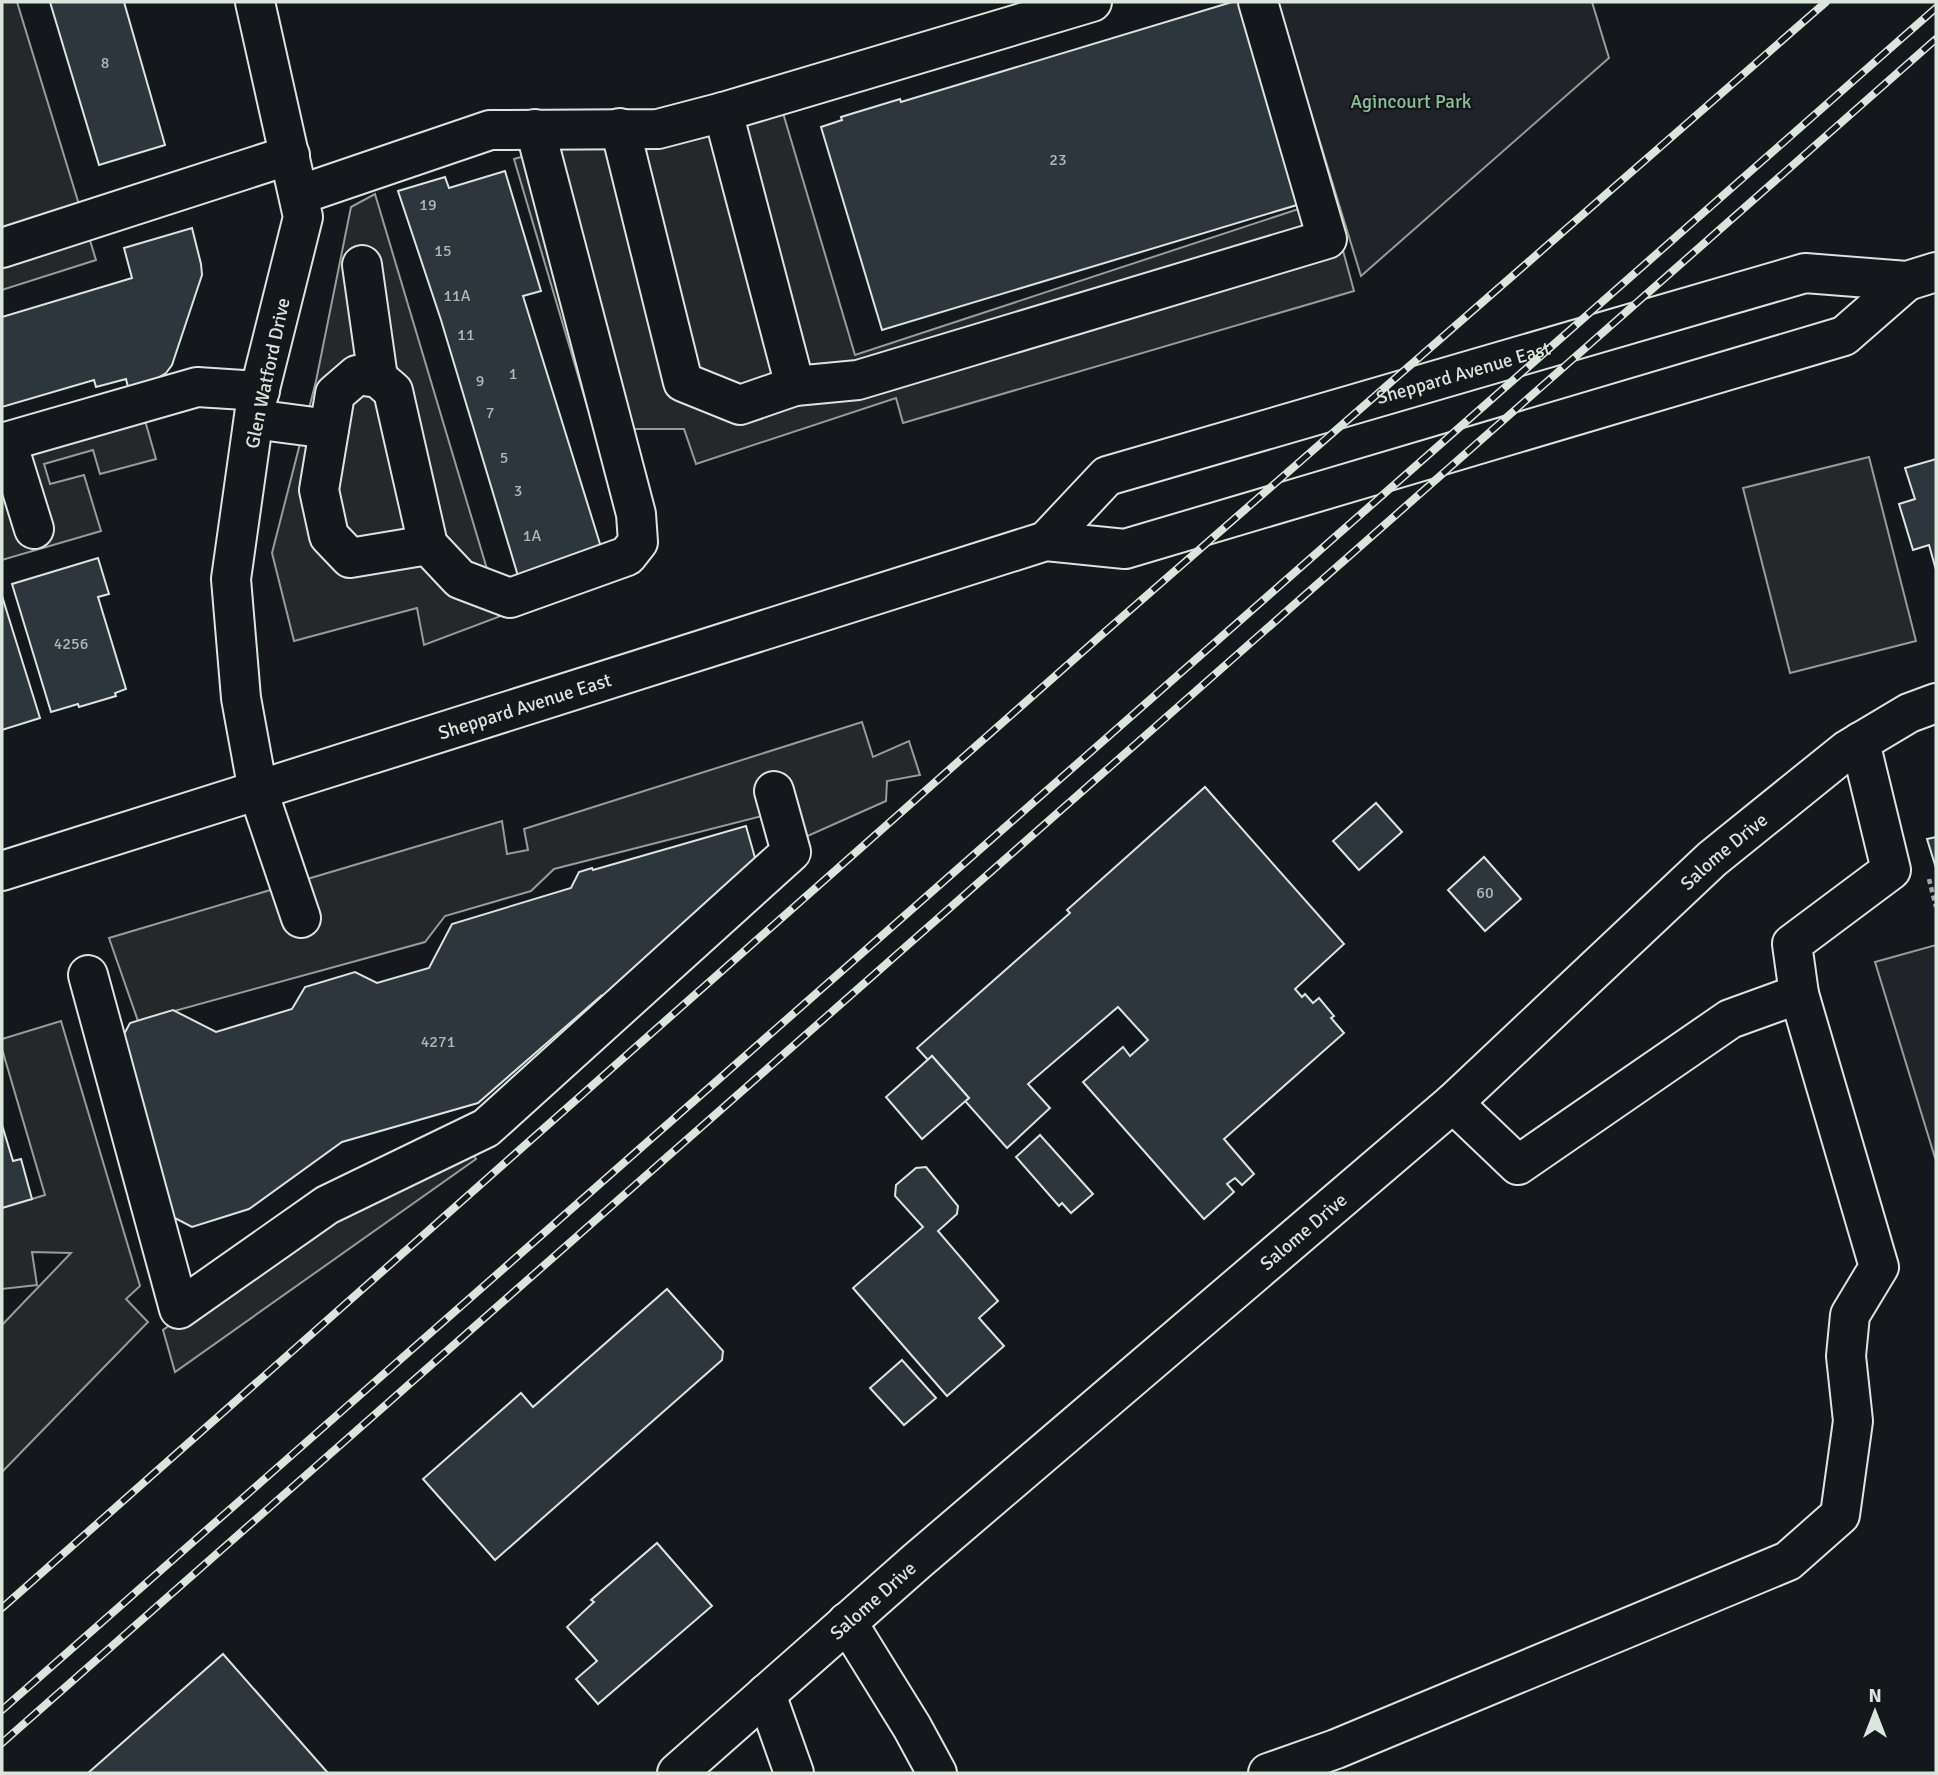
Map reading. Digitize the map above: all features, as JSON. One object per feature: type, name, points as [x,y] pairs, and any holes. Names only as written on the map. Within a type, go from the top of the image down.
[{"type":"main road","name":"Glen Watford Drive","points":[[255,2],[303,217],[257,405],[231,579],[242,698],[258,791],[301,918]]},
{"type":"main road","points":[[299,195],[491,130],[658,129],[1093,2]]},
{"type":"main road","points":[[620,128],[683,382],[740,405],[795,386],[858,380],[1327,239],[1258,2]]},
{"type":"main road","points":[[723,112],[795,386]]},
{"type":"main road","points":[[428,545],[351,558],[329,536],[319,490],[335,394],[357,375],[378,377],[393,391],[428,545],[460,579],[510,598],[627,556],[638,542],[636,514],[535,129]]},
{"type":"main road","points":[[2,248],[290,155]]},
{"type":"main road","points":[[362,265],[378,377]]},
{"type":"main road","name":"Sheppard Avenue East","points":[[1046,541],[1107,476],[1805,272],[1922,276]]},
{"type":"main road","name":"Sheppard Avenue East","points":[[2,871],[1046,541],[1125,549],[1844,336],[1922,276]]},
{"type":"main road","points":[[34,529],[4,442],[197,387],[329,429]]},
{"type":"main road","name":"Salome Drive","points":[[677,1773],[848,1622],[1453,1103],[1712,859],[1819,771],[1860,742],[1909,713],[1936,703]]},
{"type":"main road","points":[[1268,1773],[1336,1749],[1788,1561],[1840,1515],[1853,1422],[1846,1356],[1850,1315],[1879,1267],[1799,994],[1792,944],[1891,870],[1860,742]]},
{"type":"main road","points":[[88,975],[179,1309],[327,1205],[486,1128],[791,852],[774,791]]},
{"type":"main road","points":[[1453,1103],[1518,1165],[1730,1019],[1799,994]]},
{"type":"main road","points":[[848,1622],[937,1773]]},
{"type":"main road","points":[[766,1695],[794,1773]]},
{"type":"green space","name":"Agincourt Park","points":[[1277,2],[1592,2],[1609,58],[1361,276]]},
{"type":"green space","points":[[1936,945],[1936,1161],[1875,962]]},
{"type":"shaded area","points":[[2,2],[17,2],[96,260],[2,290]]},
{"type":"shaded area","points":[[775,86],[855,355],[1329,199],[1354,291],[903,423],[896,398],[696,464],[684,429],[630,429],[603,460],[514,159]]},
{"type":"shaded area","points":[[375,194],[501,616],[424,645],[417,608],[294,641],[272,553],[316,381],[351,207]]},
{"type":"shaded area","points":[[138,396],[156,459],[100,474],[93,450],[44,464],[50,484],[84,475],[101,531],[2,560],[2,436]]},
{"type":"shaded area","points":[[1869,457],[1916,641],[1790,673],[1743,488]]},
{"type":"shaded area","points":[[862,722],[873,757],[909,741],[920,775],[887,781],[886,801],[792,843],[778,812],[554,869],[531,891],[445,916],[425,942],[138,1021],[109,938],[502,821],[507,854],[528,850],[524,829]]},
{"type":"shaded area","points":[[61,1021],[140,1286],[126,1299],[148,1322],[2,1472],[2,1325],[71,1253],[32,1252],[37,1285],[2,1289],[2,1208],[45,1195],[2,1049],[2,1039]]},
{"type":"shaded area","points":[[454,1127],[476,1159],[175,1372],[163,1330]]},
{"type":"building","points":[[50,2],[124,2],[165,145],[99,165]]},
{"type":"building","points":[[1232,2],[1247,2],[1307,202],[882,330],[821,127],[842,120],[841,117],[900,99],[901,102]]},
{"type":"building","points":[[505,171],[541,291],[523,296],[605,560],[521,586],[441,320],[398,191],[445,177],[449,188]]},
{"type":"building","points":[[192,228],[202,275],[172,365],[166,373],[156,379],[128,387],[126,379],[96,387],[94,380],[2,407],[2,317],[132,278],[124,248]]},
{"type":"building","points":[[1936,459],[1936,570],[1929,545],[1913,550],[1899,504],[1915,499],[1905,468]]},
{"type":"building","points":[[98,558],[109,594],[98,597],[126,689],[115,693],[116,696],[51,712],[12,584]]},
{"type":"building","points":[[2,596],[40,718],[2,730]]},
{"type":"building","points":[[1205,787],[1344,944],[1295,989],[1302,997],[1305,994],[1313,1003],[1319,998],[1344,1033],[1224,1139],[1254,1174],[1242,1185],[1235,1178],[1227,1184],[1234,1192],[1204,1219],[1083,1082],[1123,1047],[1130,1056],[1148,1040],[1118,1007],[1028,1084],[1050,1108],[1007,1148],[965,1101],[969,1098],[932,1056],[928,1060],[917,1048],[1070,913],[1067,910]]},
{"type":"building","points":[[1376,803],[1402,832],[1359,870],[1333,841]]},
{"type":"building","points":[[746,826],[757,865],[602,1002],[601,996],[478,1103],[342,1142],[249,1209],[192,1227],[169,1215],[117,1047],[130,1023],[173,1010],[216,1032],[292,1009],[305,987],[355,972],[377,983],[429,968],[452,924],[571,888],[579,872]]},
{"type":"building","points":[[1936,837],[1936,868],[1927,839]]},
{"type":"building","points":[[1484,857],[1521,899],[1485,931],[1448,890]]},
{"type":"building","points":[[932,1056],[969,1098],[922,1139],[886,1097]]},
{"type":"building","points":[[2,1125],[13,1161],[21,1159],[32,1199],[2,1208]]},
{"type":"building","points":[[1040,1135],[1093,1194],[1071,1213],[1062,1203],[1059,1206],[1016,1157]]},
{"type":"building","points":[[926,1167],[958,1206],[957,1214],[938,1231],[998,1301],[979,1318],[1004,1346],[947,1396],[853,1288],[923,1227],[895,1196],[896,1185],[916,1168]]},
{"type":"building","points":[[667,1289],[723,1351],[722,1360],[495,1560],[423,1479],[521,1393],[533,1407]]},
{"type":"building","points":[[902,1360],[936,1398],[904,1425],[870,1388]]},
{"type":"building","points":[[657,1543],[712,1606],[598,1704],[576,1679],[597,1661],[567,1627],[594,1602],[591,1600]]},
{"type":"building","points":[[223,1654],[328,1773],[88,1773]]},
{"type":"railway","points":[[2,1608],[1098,638],[1826,2]]},
{"type":"railway","points":[[2,1710],[1936,8]]},
{"type":"railway","points":[[2,1743],[1936,39]]}]
